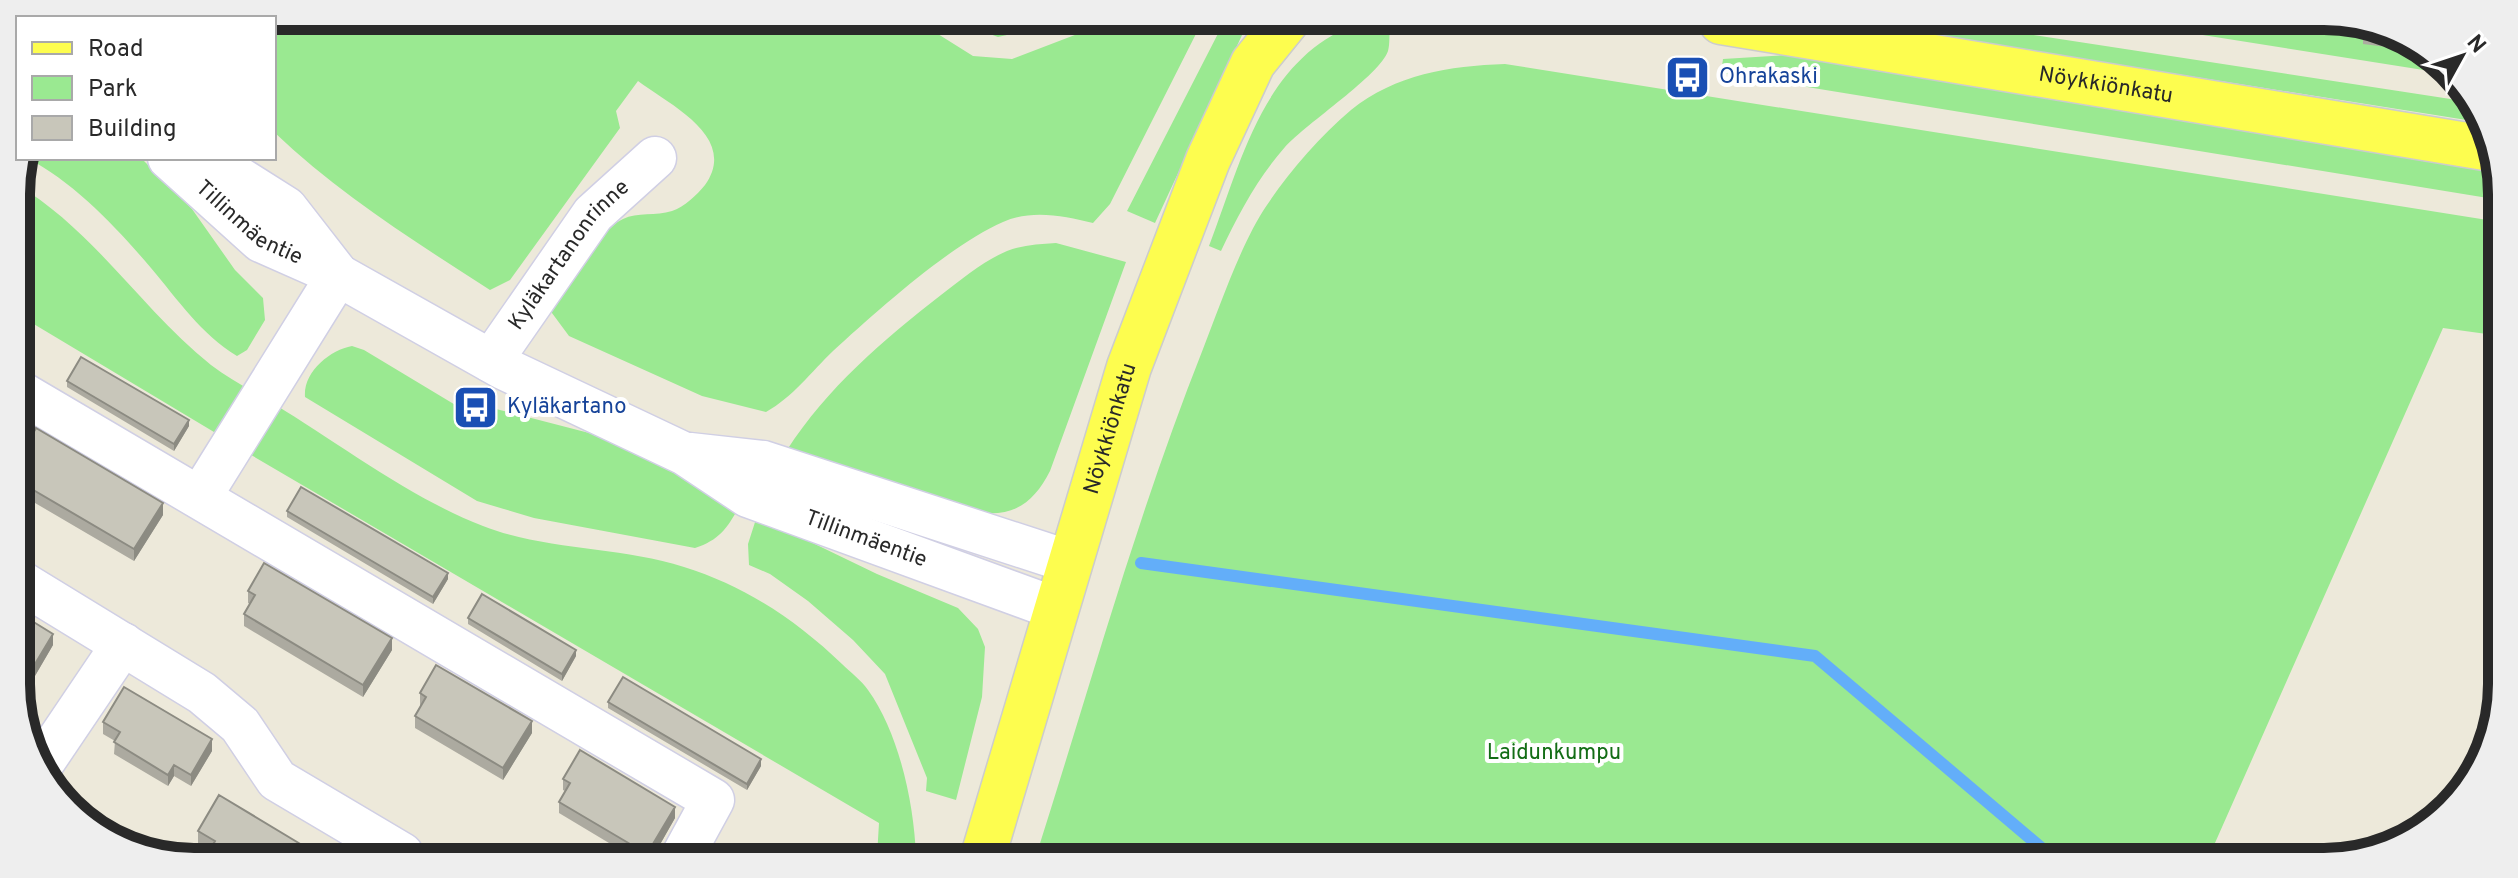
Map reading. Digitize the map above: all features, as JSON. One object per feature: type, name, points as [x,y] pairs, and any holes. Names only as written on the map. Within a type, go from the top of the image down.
[{"type":"main road","name":"Nöykkiönkatu","points":[[985,848],[1129,367],[1208,160],[1253,63],[1280,30]]},
{"type":"main road","name":"Nöykkiönkatu","points":[[1770,30],[2481,147]]},
{"type":"street","name":"Kyläkartanonrinne","points":[[491,361],[593,214],[655,158]]},
{"type":"street","name":"Tillinmäentie","points":[[171,160],[261,241],[338,275],[491,361],[685,454],[748,496],[1057,609]]},
{"type":"street","name":"Tillinmäentie","points":[[210,160],[286,208],[338,275]]},
{"type":"street","points":[[200,497],[338,275]]},
{"type":"street","points":[[30,398],[713,800],[687,848]]},
{"type":"street","name":"Tillinmäentie","points":[[685,454],[763,462],[1070,562]]},
{"type":"street","points":[[30,588],[202,693],[240,725],[277,780],[392,848]]},
{"type":"street","points":[[47,757],[123,644]]},
{"type":"green space","points":[[276,30],[932,30],[973,56],[1012,59],[1088,30],[1198,30],[1110,204],[1093,223],[1059,216],[1025,216],[1003,222],[982,233],[938,262],[892,299],[833,351],[793,392],[766,412],[702,396],[569,336],[549,309],[582,259],[611,226],[628,217],[677,209],[705,185],[713,168],[713,152],[707,137],[696,124],[638,81],[616,111],[620,128],[510,280],[490,290],[405,235],[299,155],[276,134]]},
{"type":"green space","points":[[979,30],[1028,30],[998,37]]},
{"type":"green space","points":[[1220,30],[1244,30],[1155,223],[1127,211]]},
{"type":"green space","points":[[1346,30],[1390,30],[1388,51],[1372,73],[1285,147],[1249,197],[1221,251],[1209,246],[1261,114],[1279,85],[1301,59]]},
{"type":"green space","points":[[1900,30],[2001,30],[2458,100],[2471,121]]},
{"type":"green space","points":[[2191,30],[2285,30],[2308,33],[2308,30],[2335,30],[2356,33],[2364,35],[2363,43],[2406,52],[2422,63],[2422,70],[2190,33]]},
{"type":"green space","points":[[1786,55],[2486,169],[2488,198],[1721,73],[1723,59]]},
{"type":"green space","name":"Laidunkumpu","points":[[1505,64],[2488,220],[2488,334],[2443,328],[2213,848],[1038,848],[1157,474],[1224,295],[1258,220],[1306,155],[1351,110],[1405,80],[1464,67]]},
{"type":"green space","points":[[34,160],[143,160],[192,209],[235,270],[263,298],[265,320],[247,350],[237,356],[212,337],[124,237],[94,207]]},
{"type":"green space","points":[[30,194],[94,247],[186,343],[216,369],[253,392],[224,438],[30,322]]},
{"type":"green space","points":[[1056,243],[1126,262],[1050,471],[1024,504],[1006,512],[983,513],[787,450],[820,406],[857,366],[957,283],[1007,251]]},
{"type":"green space","points":[[352,346],[364,350],[487,424],[496,409],[593,434],[740,505],[722,532],[695,548],[534,518],[477,501],[305,397],[308,379],[313,371],[327,357]]},
{"type":"green space","points":[[274,404],[403,486],[483,526],[532,540],[659,560],[706,575],[749,594],[825,648],[868,690],[888,727],[903,769],[915,848],[877,848],[879,823],[246,452]]},
{"type":"green space","points":[[757,516],[877,574],[958,608],[978,629],[985,647],[982,697],[956,800],[926,791],[927,778],[885,674],[853,640],[808,601],[770,574],[749,565],[748,544]]},
{"type":"building","points":[[81,357],[189,420],[174,444],[67,381]]},
{"type":"building","points":[[36,428],[163,503],[134,549],[30,488],[30,438]]},
{"type":"building","points":[[301,487],[448,573],[433,597],[287,511]]},
{"type":"building","points":[[264,563],[392,638],[363,685],[244,614],[255,595],[248,591]]},
{"type":"building","points":[[482,594],[576,650],[562,674],[468,618]]},
{"type":"building","points":[[30,620],[53,634],[30,668]]},
{"type":"building","points":[[436,665],[532,721],[503,768],[415,716],[426,697],[420,693]]},
{"type":"building","points":[[623,677],[761,759],[747,784],[608,702]]},
{"type":"building","points":[[124,687],[212,739],[191,775],[174,765],[168,775],[114,742],[120,732],[103,722]]},
{"type":"building","points":[[580,750],[675,807],[651,848],[637,848],[559,802],[570,783],[563,779]]},
{"type":"building","points":[[219,795],[307,848],[211,848],[215,841],[198,831]]},
{"type":"waterway","points":[[1141,563],[1815,656],[2042,848]]},
{"type":"place","name":"Ohrakaski","points":[[1688,77]]},
{"type":"place","name":"Kyläkartano","points":[[476,407]]}]
